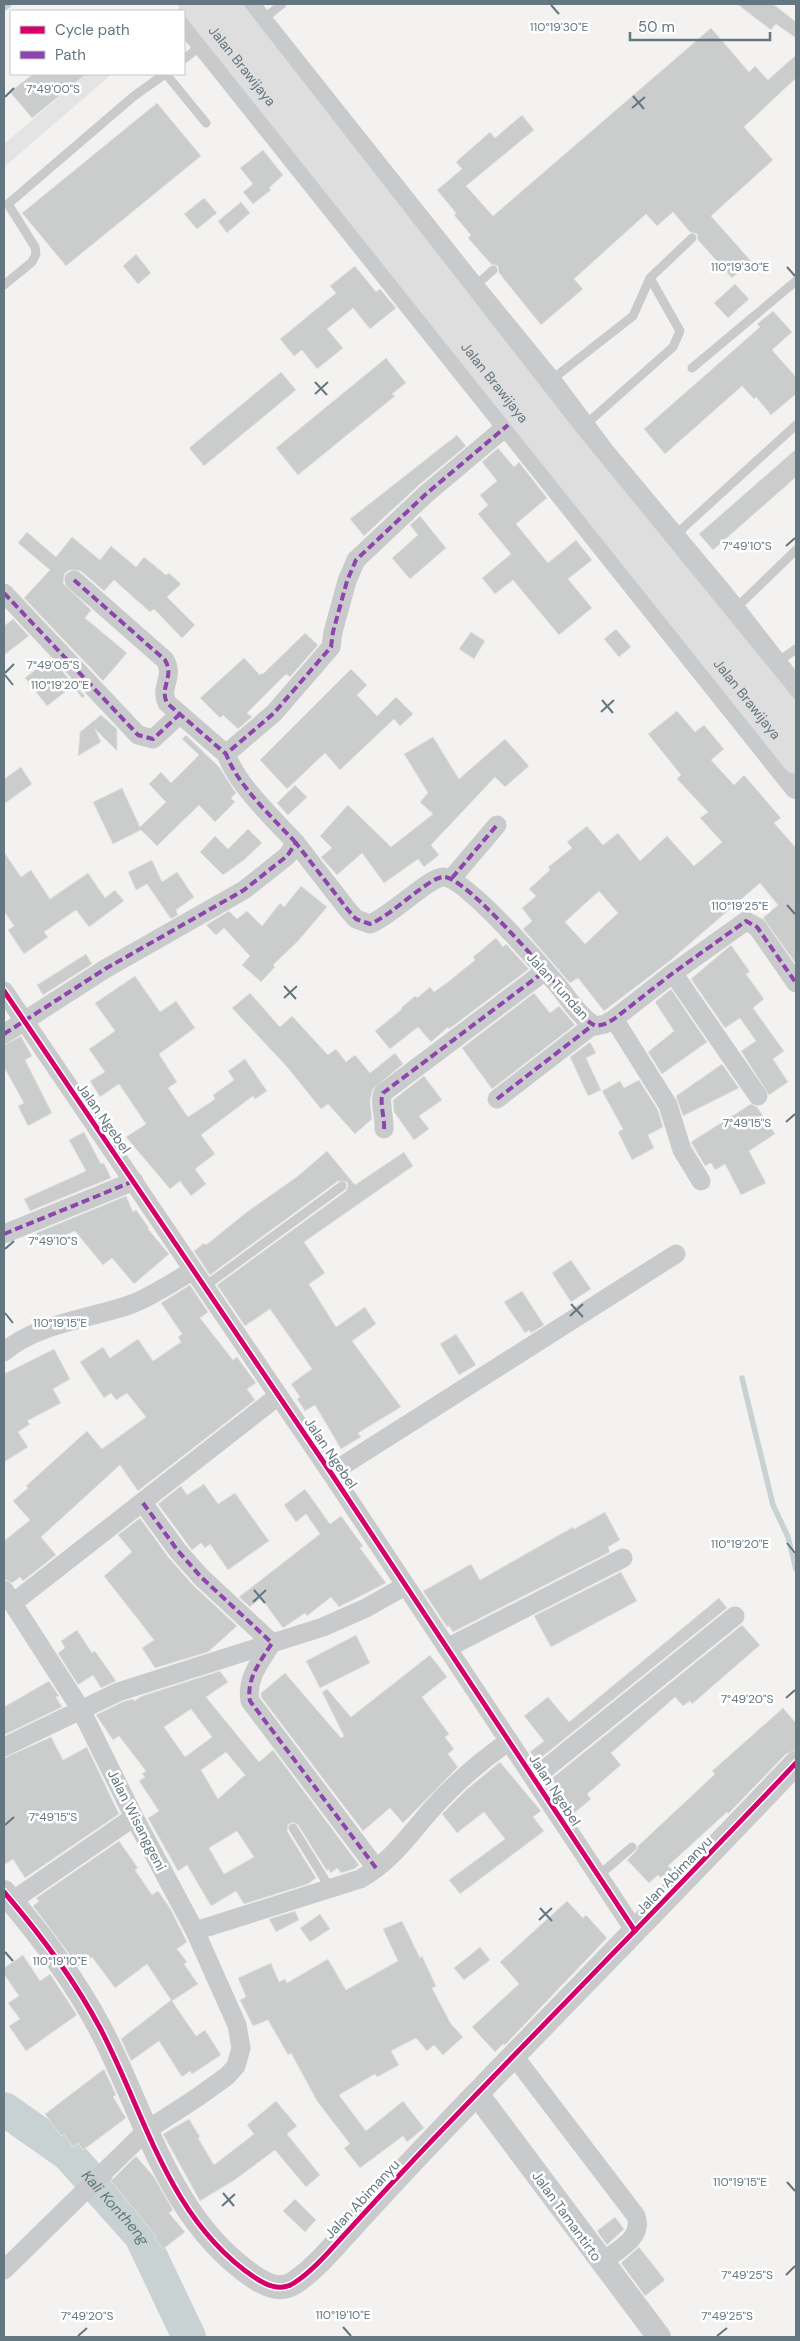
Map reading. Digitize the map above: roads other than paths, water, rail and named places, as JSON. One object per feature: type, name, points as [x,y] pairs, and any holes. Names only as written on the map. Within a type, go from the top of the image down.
[{"type":"highway","name":"Jalan Brawijaya","points":[[193,4],[230,19],[574,433],[720,604],[796,722]]},
{"type":"highway","name":"Jalan Brawijaya","points":[[230,19],[796,760]]},
{"type":"street","points":[[230,19],[508,425],[796,787]]},
{"type":"street","points":[[185,20],[230,19],[473,288],[550,382],[574,433],[677,540],[720,604],[776,664],[796,690]]},
{"type":"street","points":[[226,754],[274,713],[331,647],[333,632],[347,581],[356,560],[426,494],[508,425]]},
{"type":"street","points":[[74,580],[165,660],[170,672],[164,692],[165,698],[180,714],[226,754],[229,763],[244,784],[296,843],[356,919],[370,924],[385,917],[438,878],[452,878],[497,826]]},
{"type":"street","points":[[4,593],[138,736],[153,739],[180,714]]},
{"type":"street","points":[[4,1034],[105,969],[244,890],[287,856],[296,843]]},
{"type":"street","name":"Jalan Tundan","points":[[452,878],[469,889],[593,1025],[600,1026],[614,1019],[672,973],[742,922],[749,921],[757,927],[796,984]]},
{"type":"street","points":[[384,1129],[385,1117],[381,1100],[384,1093],[545,971]]},
{"type":"street","points":[[672,973],[758,1096]]},
{"type":"street","name":"Jalan Ngebel","points":[[4,991],[23,1022],[134,1181],[192,1271],[331,1473],[635,1931]]},
{"type":"street","points":[[614,1019],[668,1105],[682,1150],[700,1181]]},
{"type":"street","points":[[497,1099],[593,1025]]},
{"type":"street","points":[[4,1234],[134,1181]]},
{"type":"street","points":[[331,1473],[676,1254]]},
{"type":"street","points":[[4,1352],[20,1340],[80,1318],[133,1303],[192,1271]]},
{"type":"street","points":[[10,1607],[278,1396]]},
{"type":"street","points":[[143,1503],[178,1551],[201,1576],[272,1643]]},
{"type":"street","points":[[447,1648],[623,1558]]},
{"type":"street","points":[[4,1747],[80,1708],[139,1684],[272,1643],[349,1616],[405,1586]]},
{"type":"street","name":"Jalan Wisanggeni","points":[[4,2270],[147,2130],[198,2097],[226,2076],[236,2066],[241,2048],[237,2025],[195,1931],[134,1817],[80,1708],[10,1607]]},
{"type":"street","points":[[534,1778],[735,1616]]},
{"type":"street","points":[[272,1643],[257,1665],[247,1688],[250,1701],[376,1868]]},
{"type":"street","points":[[195,1931],[360,1879],[400,1847],[471,1768],[509,1741]]},
{"type":"street","name":"Jalan Abimanyu","points":[[8,1896],[48,1947],[90,2010],[109,2045],[167,2176],[194,2216],[220,2249],[262,2282],[271,2286],[286,2287],[303,2275],[327,2253],[477,2094],[796,1763]]},
{"type":"street","points":[[8,1896],[134,1817]]},
{"type":"street","points":[[514,2056],[636,2216],[638,2226],[636,2235],[602,2262]]},
{"type":"street","name":"Jalan Tamantirto","points":[[477,2094],[658,2337]]},
{"type":"lane","points":[[185,58],[230,19],[282,4]]},
{"type":"lane","points":[[4,285],[32,262],[36,254],[35,247],[6,205],[134,96],[165,75]]},
{"type":"lane","points":[[167,75],[206,124]]},
{"type":"lane","points":[[550,382],[633,316],[650,278],[692,238]]},
{"type":"lane","points":[[473,288],[493,270]]},
{"type":"lane","points":[[574,433],[673,347],[680,332],[650,278]]},
{"type":"lane","points":[[692,368],[796,281]]},
{"type":"lane","points":[[677,540],[683,528],[796,425]]},
{"type":"lane","points":[[720,604],[796,550]]},
{"type":"lane","points":[[776,664],[796,649]]},
{"type":"lane","points":[[204,1287],[342,1186]]},
{"type":"lane","points":[[293,1828],[330,1888]]},
{"type":"lane","points":[[598,1876],[632,1847]]},
{"type":"waterway","points":[[742,1378],[773,1505],[788,1537],[796,1569]]},
{"type":"waterway","name":"Kali Kontheng","points":[[4,2109],[68,2154],[141,2236],[189,2337]]}]
